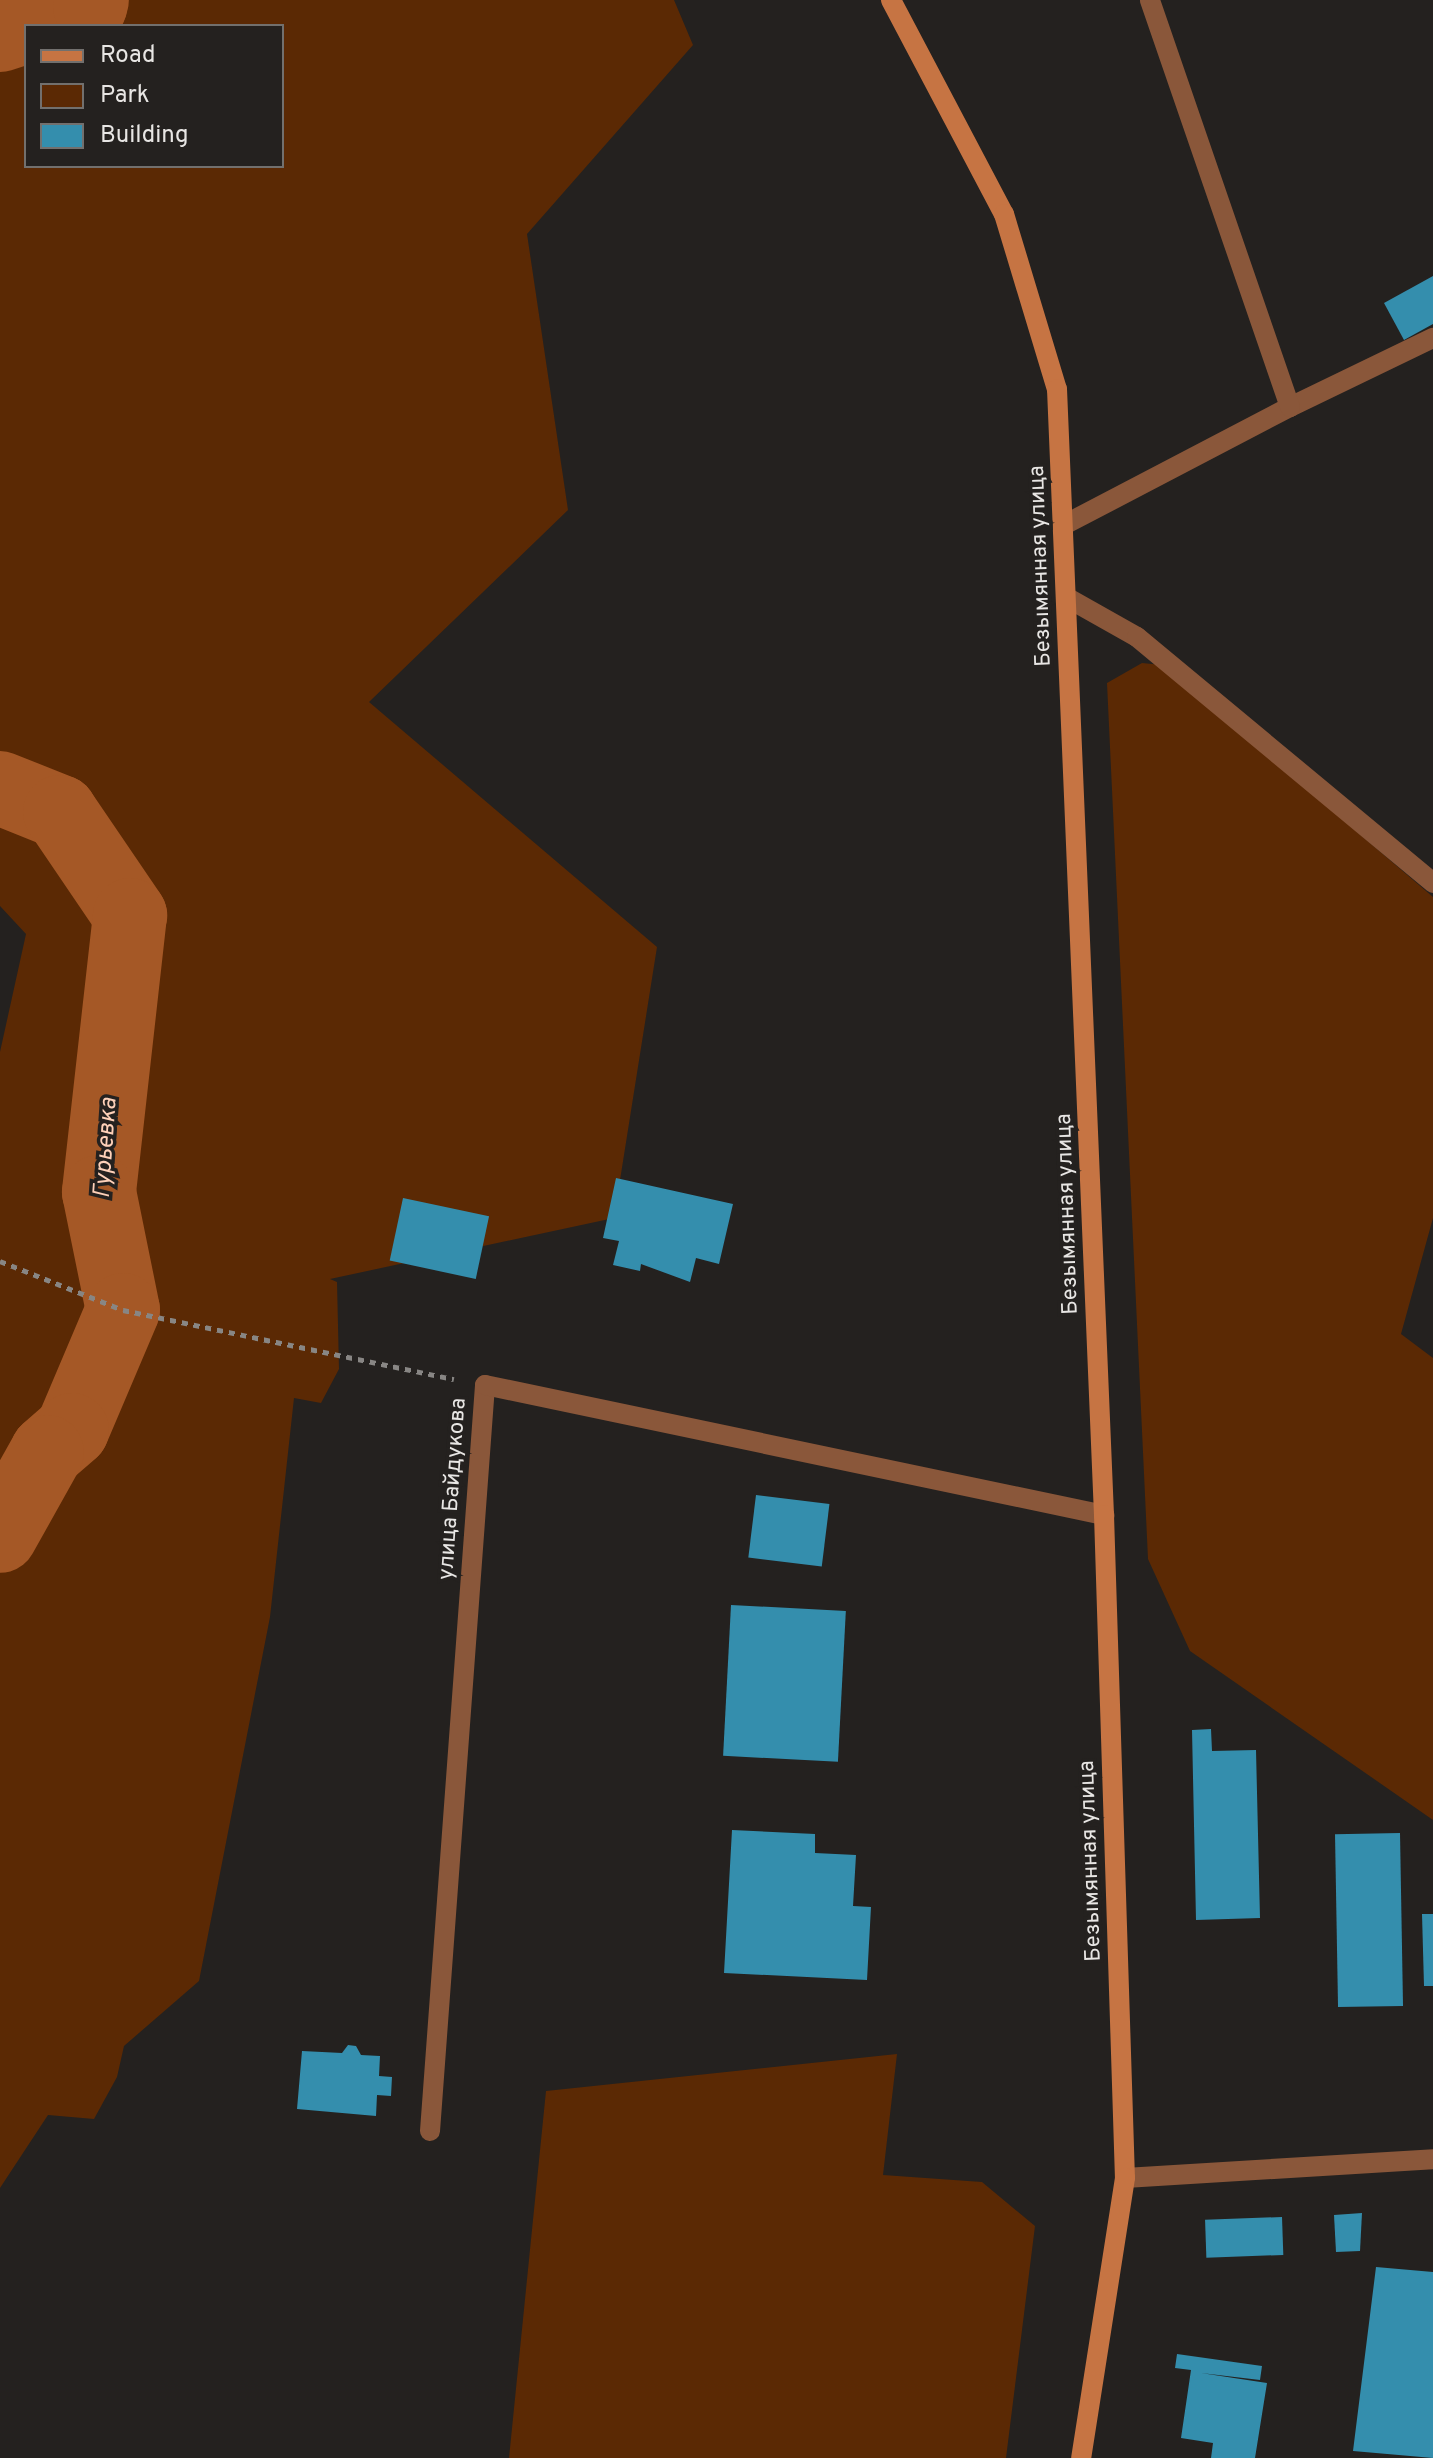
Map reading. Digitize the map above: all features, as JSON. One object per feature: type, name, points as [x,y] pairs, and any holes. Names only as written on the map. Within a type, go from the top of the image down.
[{"type":"main road","name":"Безымянная улица","points":[[891,0],[1004,214],[1057,389],[1104,1515],[1125,2178],[1081,2458]]},
{"type":"street","points":[[1150,0],[1290,407]]},
{"type":"street","points":[[1064,525],[1290,407],[1433,338]]},
{"type":"street","points":[[1066,597],[1137,637],[1433,883]]},
{"type":"street","name":"улица Байдукова","points":[[430,2131],[485,1385],[1104,1515]]},
{"type":"street","points":[[1125,2178],[1433,2159]]},
{"type":"path","points":[[0,1261],[93,1301],[485,1385]]},
{"type":"green space","points":[[0,0],[674,0],[693,45],[527,234],[568,510],[369,702],[657,947],[614,1218],[330,1279],[337,1282],[339,1369],[321,1403],[294,1398],[270,1617],[199,1981],[124,2046],[117,2077],[94,2119],[48,2115],[0,2188],[0,1052],[26,934],[0,906]]},
{"type":"green space","points":[[1142,663],[1162,665],[1433,897],[1433,1218],[1401,1334],[1433,1358],[1433,1820],[1190,1651],[1148,1559],[1107,683]]},
{"type":"green space","points":[[897,2054],[883,2175],[982,2182],[1035,2226],[1006,2458],[509,2458],[546,2091]]},
{"type":"building","points":[[1433,276],[1433,324],[1404,340],[1384,303]]},
{"type":"building","points":[[616,1178],[733,1204],[719,1264],[696,1258],[690,1282],[641,1264],[640,1271],[613,1265],[619,1241],[603,1238]]},
{"type":"building","points":[[403,1198],[489,1216],[476,1279],[390,1261]]},
{"type":"building","points":[[756,1495],[829,1504],[822,1567],[748,1558]]},
{"type":"building","points":[[731,1605],[846,1611],[838,1762],[723,1756]]},
{"type":"building","points":[[1211,1729],[1212,1751],[1256,1750],[1260,1918],[1196,1920],[1192,1730]]},
{"type":"building","points":[[732,1830],[815,1834],[815,1853],[856,1855],[853,1906],[871,1907],[867,1980],[724,1973]]},
{"type":"building","points":[[1400,1833],[1403,2006],[1338,2007],[1335,1834]]},
{"type":"building","points":[[1422,1914],[1433,1914],[1433,1986],[1424,1986]]},
{"type":"building","points":[[348,2045],[356,2046],[361,2055],[380,2056],[379,2076],[392,2077],[391,2096],[377,2095],[376,2116],[297,2109],[302,2051],[342,2053]]},
{"type":"building","points":[[1362,2213],[1360,2251],[1336,2252],[1334,2215]]},
{"type":"building","points":[[1282,2217],[1283,2255],[1206,2258],[1205,2220]]},
{"type":"building","points":[[1376,2267],[1433,2272],[1433,2458],[1353,2451]]},
{"type":"building","points":[[1177,2354],[1262,2366],[1260,2380],[1201,2373],[1267,2383],[1255,2458],[1211,2458],[1213,2443],[1181,2438],[1191,2370],[1175,2368]]},
{"type":"waterway","name":"Гурьевка","points":[[34,24],[90,6],[92,0]]},
{"type":"waterway","name":"Гурьевка","points":[[0,35],[24,27]]},
{"type":"waterway","name":"Гурьевка","points":[[0,788],[60,812],[130,915],[99,1192],[123,1310],[72,1430],[47,1452],[0,1536]]}]
